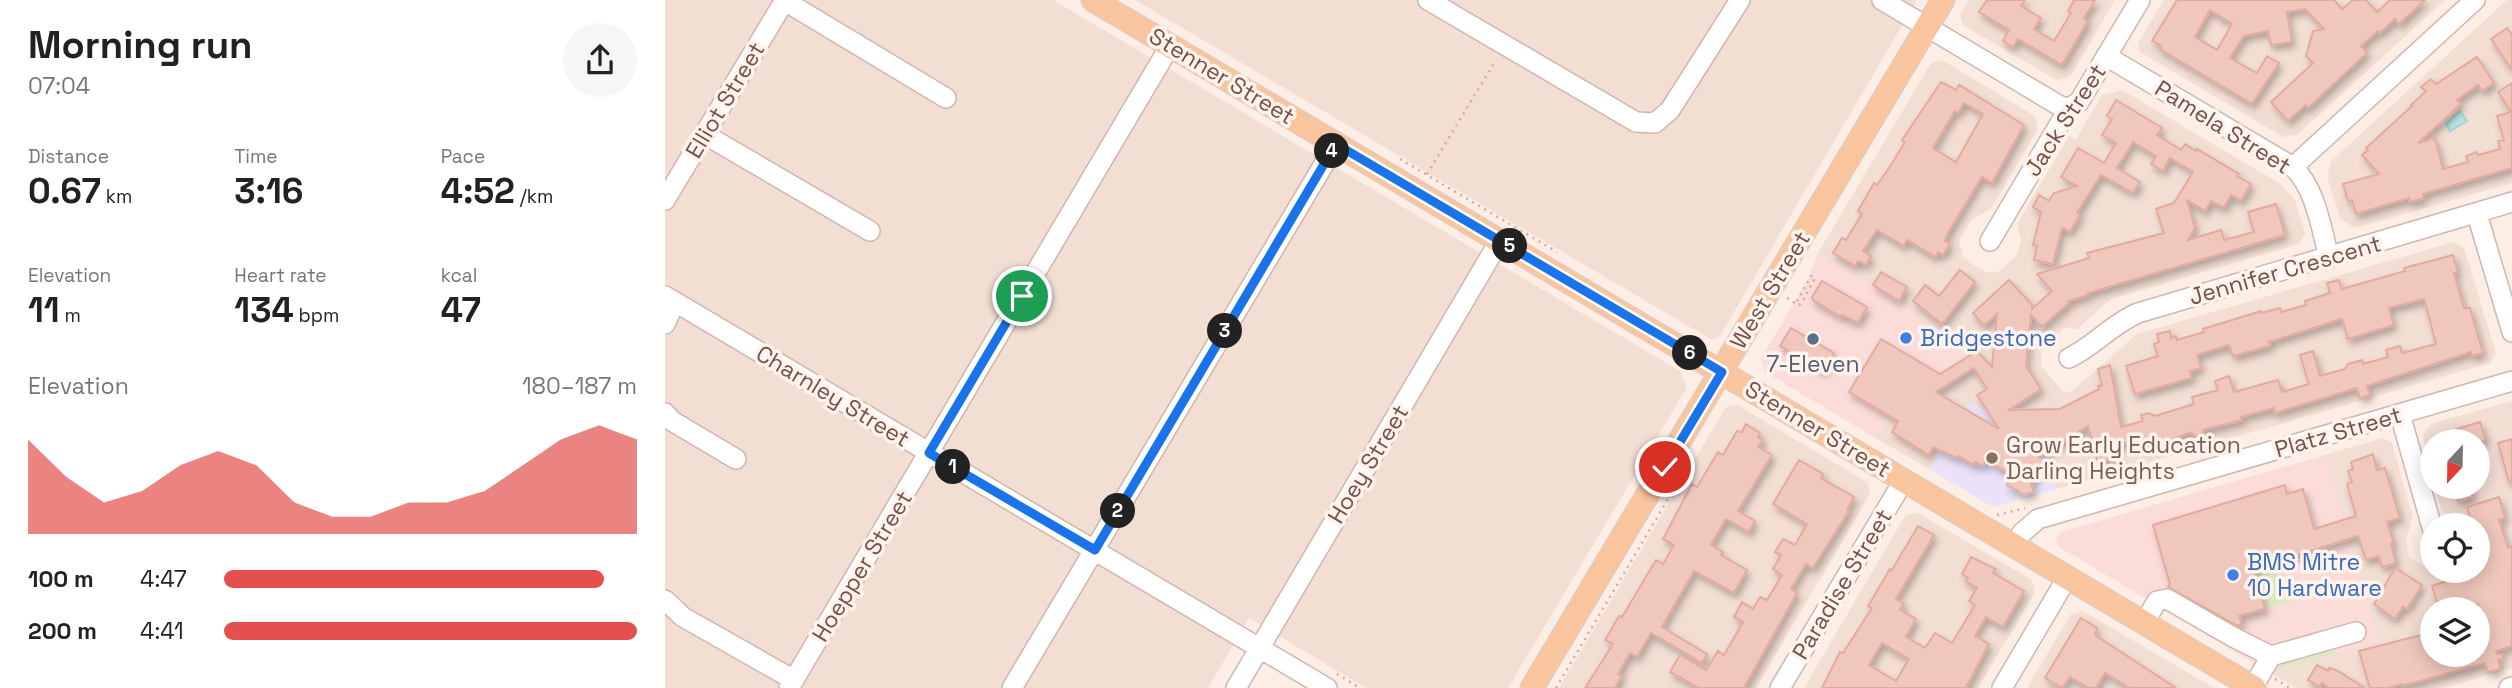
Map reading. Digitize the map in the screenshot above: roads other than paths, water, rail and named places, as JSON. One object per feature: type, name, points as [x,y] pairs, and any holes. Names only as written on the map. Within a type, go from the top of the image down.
[{"type":"main road","name":"Stenner Street","points":[[1093,0],[2253,688]]},
{"type":"main road","name":"West Street","points":[[1532,688],[1943,0]]},
{"type":"street","points":[[785,0],[946,98]]},
{"type":"street","name":"Elliot Street","points":[[665,200],[785,0]]},
{"type":"street","points":[[1427,0],[1636,122],[1655,123],[1670,110],[1740,0]]},
{"type":"street","points":[[1882,0],[2060,106],[2069,108]]},
{"type":"street","name":"Jack Street","points":[[1990,240],[2069,108],[2079,102],[2140,0]]},
{"type":"street","points":[[2293,167],[2475,0]]},
{"type":"street","name":"Hoepper Street","points":[[792,684],[1170,46]]},
{"type":"street","name":"Pamela Street","points":[[2106,56],[2293,167],[2310,191],[2329,257]]},
{"type":"street","points":[[704,134],[870,231]]},
{"type":"street","points":[[1012,688],[1336,144]]},
{"type":"street","name":"Jennifer Crescent","points":[[2069,358],[2087,348],[2119,322],[2138,313],[2512,202]]},
{"type":"street","points":[[2477,214],[2512,332]]},
{"type":"street","name":"Hoey Street","points":[[1236,688],[1500,240]]},
{"type":"street","points":[[665,324],[670,299]]},
{"type":"street","name":"Charnley Street","points":[[670,299],[1327,688]]},
{"type":"street","name":"Platz Street","points":[[2014,546],[2022,533],[2038,519],[2512,381]]},
{"type":"street","points":[[665,413],[672,421],[736,459]]},
{"type":"street","points":[[2400,414],[2428,513]]},
{"type":"street","name":"Paradise Street","points":[[1780,688],[1904,480]]},
{"type":"street","points":[[2002,688],[2067,578]]},
{"type":"street","points":[[2144,623],[2157,601],[2167,598],[2271,656],[2356,632]]},
{"type":"street","points":[[665,600],[683,617],[792,684]]},
{"type":"street","points":[[2253,688],[2271,656]]},
{"type":"water","points":[[2460,111],[2467,121],[2450,131],[2446,124]]},
{"type":"place","name":"Bridgestone","points":[[1906,338]]},
{"type":"place","name":"7-Eleven","points":[[1813,339]]},
{"type":"place","name":"Grow Early Education Darling Heights","points":[[1992,458]]},
{"type":"place","name":"BMS Mitre 10 Hardware","points":[[2233,575]]}]
